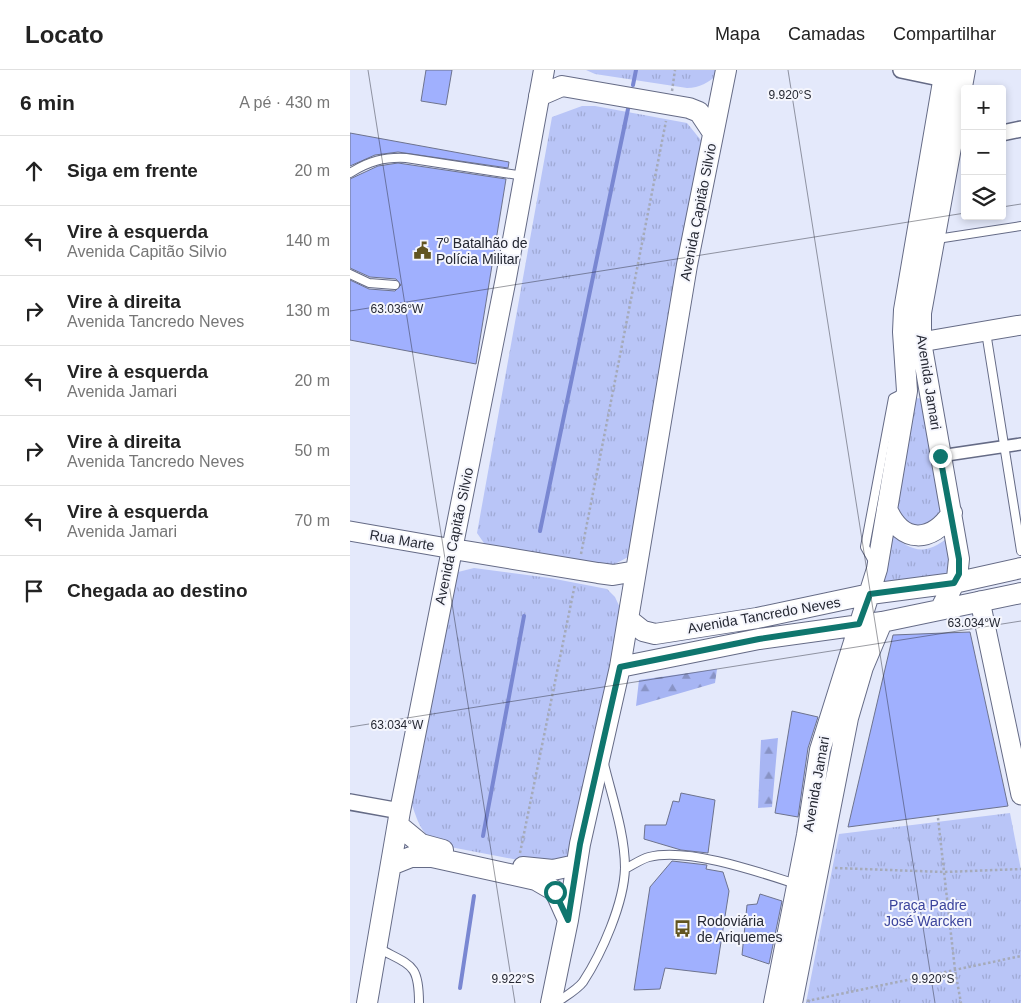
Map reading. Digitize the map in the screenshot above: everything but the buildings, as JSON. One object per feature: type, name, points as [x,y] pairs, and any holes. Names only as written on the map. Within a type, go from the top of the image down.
[{"type":"main road","name":"Avenida Capitão Silvio","points":[[367,1003],[399,818],[444,583],[453,549],[544,70]]},
{"type":"main road","points":[[561,70],[570,77],[670,101],[699,112],[713,133]]},
{"type":"main road","name":"Avenida Jamari","points":[[774,1003],[798,884],[859,624],[877,569],[907,391],[902,332],[904,310],[925,238],[959,141],[965,70]]},
{"type":"main road","name":"Avenida Jamari","points":[[941,608],[954,583],[959,568],[952,513],[940,456],[922,342],[921,313],[925,238],[945,75]]},
{"type":"main road","name":"Avenida Capitão Silvio","points":[[551,1003],[568,920],[576,865],[620,667],[687,265],[724,79]]},
{"type":"main road","points":[[539,96],[562,86],[670,101],[700,99],[724,79]]},
{"type":"main road","points":[[887,509],[892,522],[906,534],[915,536],[924,536],[935,531],[945,523],[952,513]]},
{"type":"main road","points":[[453,549],[613,575],[636,570]]},
{"type":"main road","name":"Avenida Tancredo Neves","points":[[628,619],[643,631],[655,634],[757,618],[870,594],[954,583],[1021,568]]},
{"type":"main road","name":"Avenida Tancredo Neves","points":[[620,667],[759,639],[882,622],[941,608],[1021,593]]},
{"type":"main road","points":[[757,618],[759,639]]},
{"type":"main road","name":"Avenida Jamari","points":[[802,1001],[819,867],[831,747],[882,622]]},
{"type":"main road","points":[[399,818],[421,844],[517,866],[547,870],[576,865]]},
{"type":"main road","points":[[391,865],[411,857],[432,857],[536,880],[555,892],[568,920]]},
{"type":"street","points":[[901,70],[945,75]]},
{"type":"street","points":[[1006,132],[1021,129]]},
{"type":"street","points":[[922,342],[1021,325]]},
{"type":"street","points":[[940,456],[1021,444]]},
{"type":"street","name":"Rua Marte","points":[[350,531],[453,549]]},
{"type":"street","points":[[980,601],[1021,795]]},
{"type":"street","points":[[350,802],[399,818]]},
{"type":"lane","points":[[350,174],[365,164],[387,157],[406,158],[524,176]]},
{"type":"lane","points":[[925,238],[1021,226]]},
{"type":"lane","points":[[350,274],[369,283],[395,285]]},
{"type":"lane","points":[[986,332],[1021,551]]},
{"type":"lane","name":"Avenida Jamari","points":[[877,569],[865,547],[893,398],[907,391]]},
{"type":"lane","points":[[556,1003],[582,983],[602,946],[618,906],[625,869],[622,842],[601,753]]},
{"type":"lane","points":[[625,869],[648,857],[666,854],[728,863],[798,884]]},
{"type":"lane","points":[[376,948],[411,966],[419,980],[419,1003]]},
{"type":"path","points":[[517,866],[578,570],[676,70]]},
{"type":"path","points":[[938,818],[955,970],[961,1003]]},
{"type":"path","points":[[819,867],[944,872],[1021,869]]},
{"type":"path","points":[[802,1001],[1021,956]]},
{"type":"path","points":[[802,1001],[819,1003]]},
{"type":"green space","points":[[586,70],[719,70],[718,75],[700,86],[687,88],[595,74]]},
{"type":"green space","points":[[582,106],[595,106],[687,123],[704,144],[632,555],[613,565],[486,546],[477,533],[552,117]]},
{"type":"green space","points":[[915,398],[926,399],[943,518],[918,533],[893,510]]},
{"type":"green space","points":[[889,533],[912,548],[919,549],[932,547],[949,537],[959,580],[883,595]]},
{"type":"green space","points":[[474,568],[550,578],[607,589],[615,597],[622,612],[570,852],[564,859],[544,865],[440,845],[422,828],[412,805],[458,572]]},
{"type":"green space","points":[[717,669],[715,683],[636,706],[639,680]]},
{"type":"green space","points":[[778,738],[772,807],[758,808],[761,740]]},
{"type":"green space","name":"Praça Padre José Warcken","points":[[1010,813],[1021,870],[1021,1003],[806,1003],[839,834]]},
{"type":"waterway","points":[[633,85],[636,70]]},
{"type":"waterway","points":[[540,531],[628,109]]},
{"type":"waterway","points":[[483,836],[524,616]]},
{"type":"waterway","points":[[460,988],[474,896]]},
{"type":"place","name":"7º Batalhão de Polícia Militar","points":[[422,251]]},
{"type":"place","name":"Rodoviária de Ariquemes","points":[[683,929]]},
{"type":"route","points":[[555,892],[568,920],[580,844],[620,667],[656,658],[759,639],[859,624],[870,594],[954,583],[959,574],[959,559],[940,456]]}]
